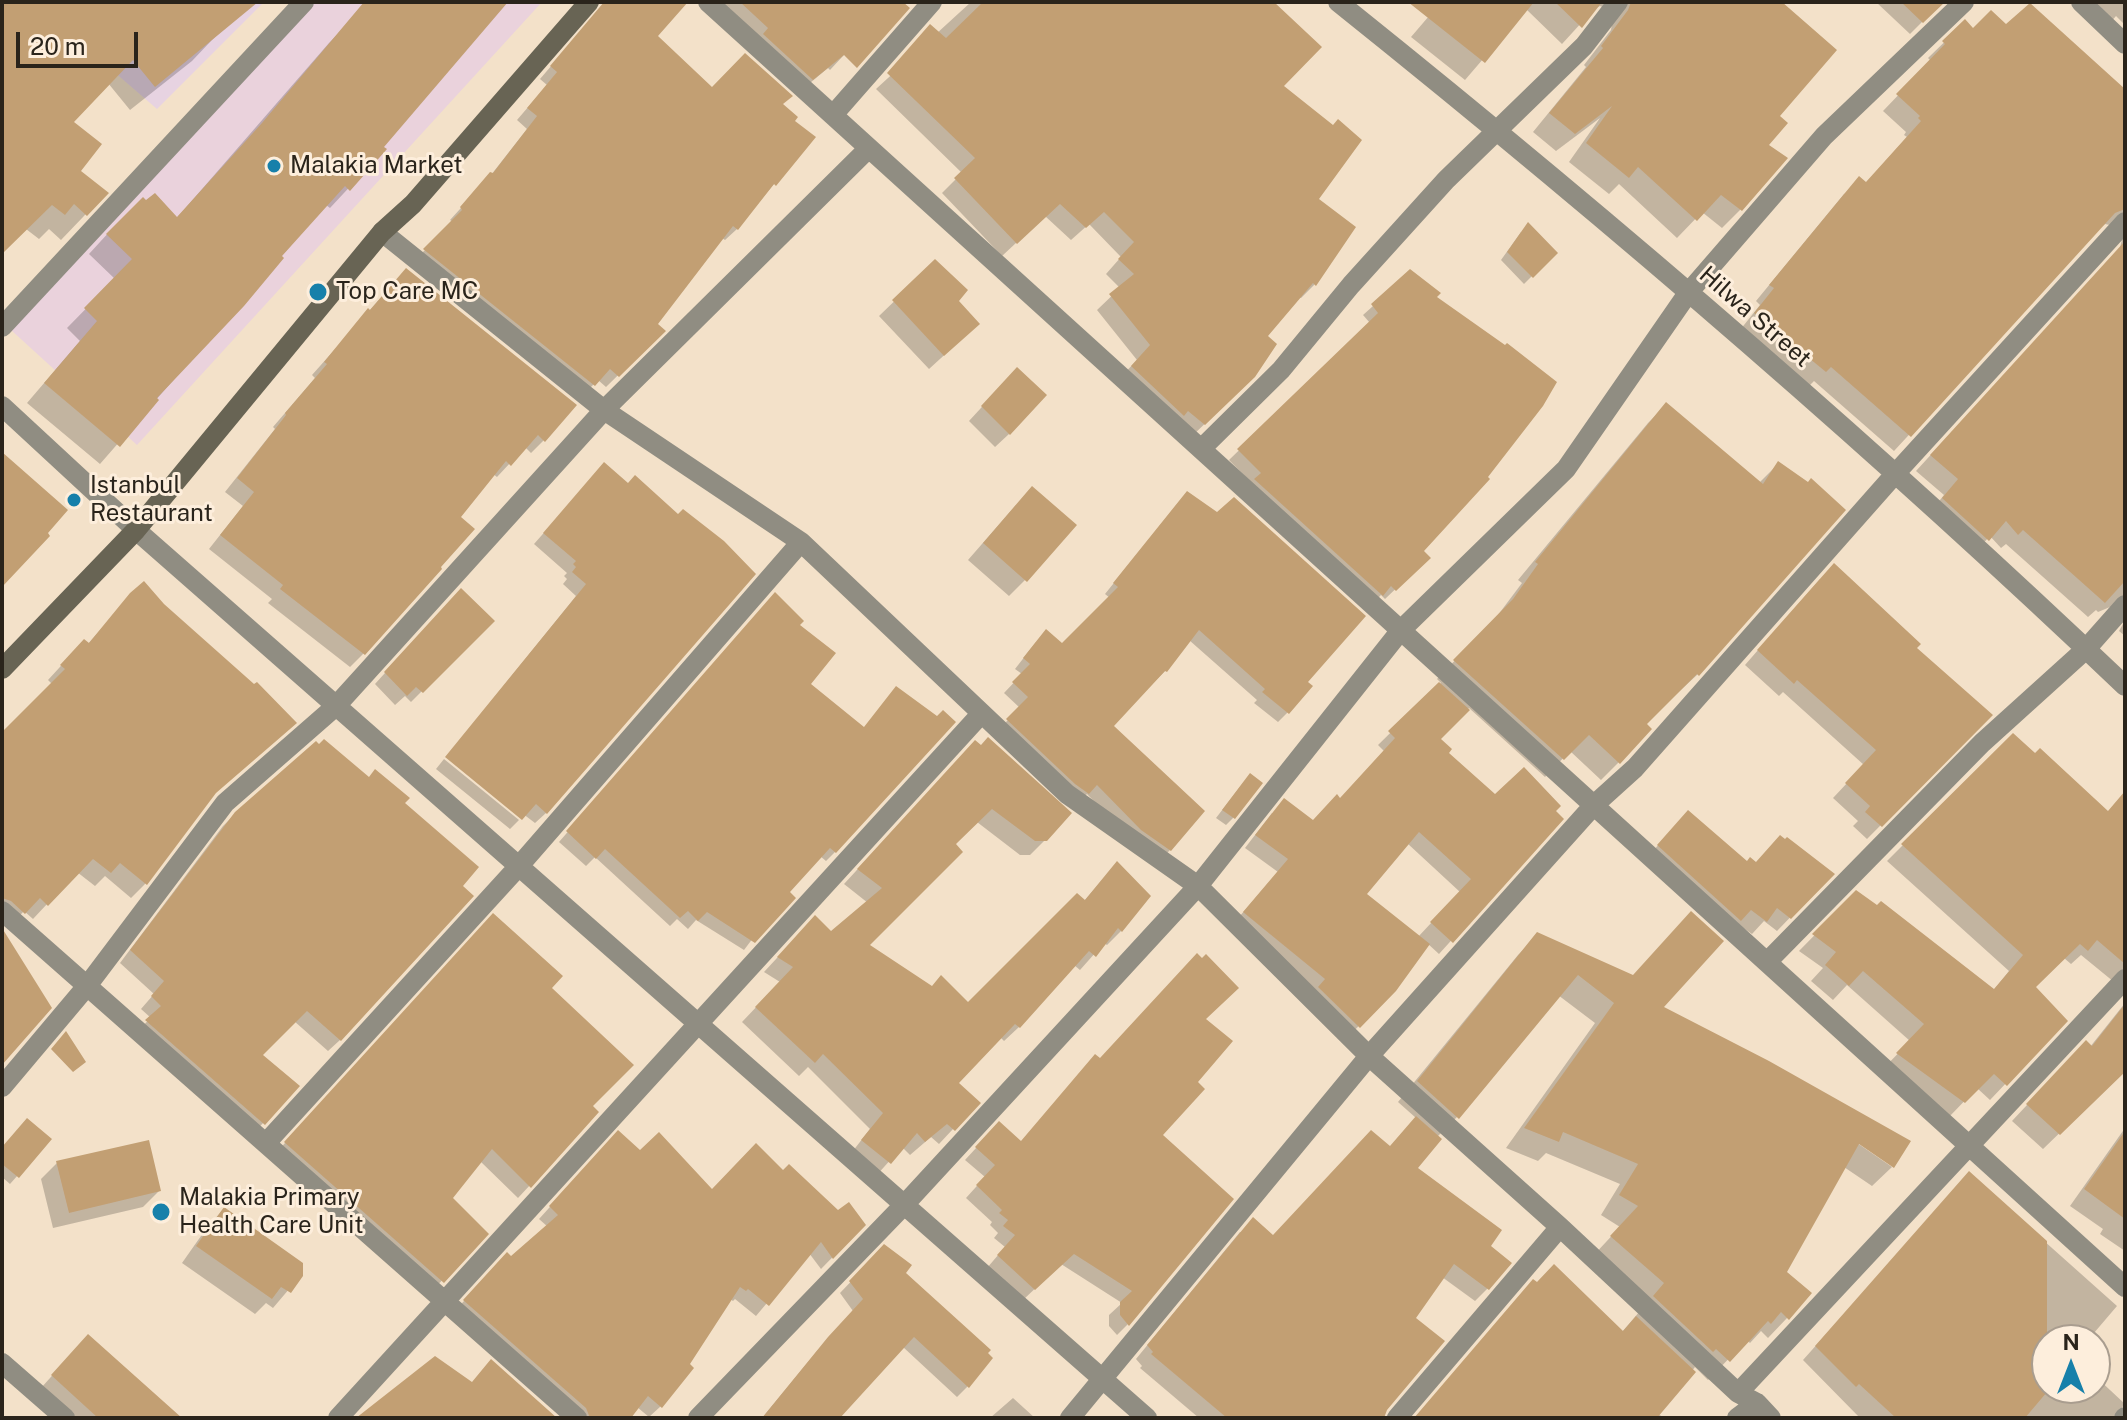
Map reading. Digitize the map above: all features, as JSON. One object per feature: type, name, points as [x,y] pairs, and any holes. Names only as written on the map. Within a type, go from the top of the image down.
[{"type":"street","points":[[2,327],[304,2]]},
{"type":"street","points":[[2,669],[136,530],[382,232],[413,204],[589,2]]},
{"type":"street","points":[[708,2],[2125,1287]]},
{"type":"street","points":[[833,115],[932,2]]},
{"type":"street","name":"Hilwa Street","points":[[1338,2],[1497,129],[1688,293],[1895,474],[2125,686]]},
{"type":"street","points":[[1201,449],[1281,370],[1351,285],[1446,180],[1584,46],[1618,2]]},
{"type":"street","points":[[698,1418],[904,1205],[1198,886],[1401,630],[1566,469],[1688,293],[1824,136],[1964,2]]},
{"type":"street","points":[[2081,2],[2125,44]]},
{"type":"street","points":[[2,1087],[87,986],[225,803],[336,706],[604,410],[869,148]]},
{"type":"street","points":[[1070,1418],[1369,1056],[1594,805],[1645,756],[1895,474],[2125,222]]},
{"type":"street","points":[[382,232],[604,410],[801,542],[1067,794],[1198,886],[1369,1056],[1560,1227],[1738,1393],[1764,1411]]},
{"type":"street","points":[[2,406],[136,530],[1147,1418]]},
{"type":"street","points":[[266,1143],[519,866],[801,542]]},
{"type":"street","points":[[1767,962],[1982,743],[2086,649],[2125,605]]},
{"type":"street","points":[[338,1418],[981,714]]},
{"type":"street","points":[[2,911],[577,1418]]},
{"type":"street","points":[[1738,1393],[2125,979]]},
{"type":"street","points":[[1397,1418],[1560,1227]]},
{"type":"street","points":[[2,1363],[65,1418]]},
{"type":"street","points":[[1737,1418],[1764,1411]]},
{"type":"shaded area","points":[[33,2],[264,2],[157,109]]},
{"type":"shaded area","name":"Malakia Market","points":[[302,2],[542,2],[137,445],[11,330]]},
{"type":"building","points":[[2,2],[258,2],[155,87],[133,60],[74,122],[102,144],[81,171],[109,193],[87,216],[74,204],[65,215],[52,205],[2,254]]},
{"type":"building","name":"Malakia Market","points":[[364,2],[508,2],[384,147],[387,149],[350,191],[345,186],[282,256],[284,258],[244,306],[157,398],[159,400],[120,447],[44,383],[97,321],[84,308],[132,259],[106,234],[143,197],[146,200],[155,193],[177,217],[262,123]]},
{"type":"building","points":[[604,2],[688,2],[658,36],[712,87],[745,53],[793,96],[783,104],[798,117],[795,121],[816,137],[738,230],[733,226],[658,324],[666,331],[619,377],[610,369],[595,386],[423,249],[462,210],[460,207],[490,172],[493,173],[537,116],[527,108],[557,72],[550,66]]},
{"type":"building","points":[[740,2],[903,2],[910,8],[857,68],[844,55],[813,80],[763,34],[768,28]]},
{"type":"building","points":[[983,2],[1274,2],[1322,47],[1284,86],[1333,125],[1338,119],[1362,140],[1319,199],[1356,227],[1316,286],[1313,283],[1268,336],[1277,344],[1255,377],[1205,425],[1188,411],[1184,416],[1131,366],[1150,345],[1109,294],[1134,274],[1118,259],[1134,242],[1104,212],[1086,228],[1060,204],[1017,244],[954,178],[975,158],[887,73],[930,24],[946,38]]},
{"type":"building","points":[[1408,2],[1534,2],[1485,63]]},
{"type":"building","points":[[1555,2],[1602,2],[1582,28]]},
{"type":"building","points":[[1631,2],[1782,2],[1837,50],[1780,116],[1788,123],[1769,145],[1788,158],[1742,211],[1721,195],[1697,221],[1638,167],[1629,178],[1586,143],[1612,106],[1575,134],[1549,113],[1603,48],[1601,46]]},
{"type":"building","points":[[1901,2],[1945,2],[1923,23]]},
{"type":"building","points":[[2030,3],[2125,89],[2125,209],[2115,213],[1911,437],[1831,367],[1826,372],[1754,313],[1774,288],[1769,285],[1859,176],[1866,182],[1921,121],[1920,116],[1896,94],[1945,44],[1942,41],[1965,19],[1973,28],[1991,10],[2006,24]]},
{"type":"building","points":[[1528,222],[1558,253],[1533,278],[1507,252]]},
{"type":"building","points":[[2125,241],[2125,581],[2105,603],[2023,530],[2018,535],[2006,521],[1989,541],[1942,498],[1958,479],[1930,455]]},
{"type":"building","points":[[935,259],[968,290],[959,301],[980,324],[944,356],[892,300]]},
{"type":"building","points":[[406,268],[577,405],[545,442],[538,435],[511,466],[506,461],[461,517],[475,529],[365,655],[280,589],[283,585],[220,535],[254,492],[237,478],[285,413],[327,364],[324,362]]},
{"type":"building","points":[[1410,269],[1441,293],[1437,297],[1505,345],[1507,343],[1557,382],[1543,406],[1488,477],[1490,479],[1424,551],[1431,558],[1396,591],[1391,586],[1383,596],[1254,479],[1261,473],[1237,449],[1378,313],[1371,304]]},
{"type":"building","points":[[1017,367],[1047,395],[1010,435],[981,406]]},
{"type":"building","points":[[1666,402],[1763,484],[1778,461],[1808,482],[1811,478],[1846,510],[1699,676],[1697,674],[1647,724],[1652,729],[1620,764],[1589,735],[1564,760],[1453,660],[1513,599],[1538,564],[1535,562]]},
{"type":"building","points":[[2,452],[68,510],[48,533],[50,536],[2,587]]},
{"type":"building","points":[[604,462],[628,483],[635,475],[678,514],[683,509],[724,541],[756,574],[547,814],[536,804],[522,820],[445,757],[586,584],[572,572],[576,561],[543,533]]},
{"type":"building","points":[[1032,486],[1077,525],[1027,582],[983,543]]},
{"type":"building","points":[[1187,491],[1217,512],[1234,497],[1366,616],[1308,682],[1313,686],[1289,714],[1199,630],[1167,672],[1114,726],[1205,811],[1171,851],[1141,830],[1097,785],[1089,794],[1075,784],[1006,719],[1028,697],[1012,682],[1030,664],[1023,658],[1046,629],[1062,643],[1118,587],[1113,583]]},
{"type":"building","points":[[1834,563],[1921,644],[1917,648],[1993,715],[1882,827],[1865,812],[1870,806],[1845,783],[1876,750],[1797,680],[1794,684],[1757,650]]},
{"type":"building","points":[[144,581],[164,604],[254,684],[257,682],[297,723],[216,793],[147,885],[120,863],[111,873],[93,859],[48,906],[40,898],[25,914],[11,901],[2,898],[2,732],[65,669],[60,665],[84,639],[89,643],[130,593]]},
{"type":"building","points":[[461,588],[495,621],[423,693],[416,687],[407,696],[384,672]]},
{"type":"building","points":[[775,592],[804,621],[800,625],[836,653],[811,684],[864,727],[896,686],[937,716],[943,710],[956,722],[836,853],[830,848],[790,892],[796,898],[755,943],[707,912],[698,921],[688,911],[680,918],[605,849],[596,859],[566,831]]},
{"type":"building","points":[[1439,682],[1470,710],[1441,739],[1452,749],[1449,753],[1495,794],[1524,767],[1561,806],[1556,811],[1564,819],[1453,943],[1430,922],[1471,879],[1419,832],[1367,894],[1430,944],[1396,991],[1360,1028],[1318,987],[1325,979],[1243,912],[1288,859],[1255,835],[1284,798],[1313,820],[1337,794],[1340,798],[1395,738],[1388,731]]},
{"type":"building","points":[[2013,733],[2035,753],[2040,748],[2108,811],[2125,791],[2125,964],[2097,940],[2088,951],[2080,944],[2036,987],[2068,1021],[2007,1086],[1994,1074],[1965,1103],[1896,1053],[1924,1024],[1863,971],[1849,986],[1825,965],[1836,952],[1812,934],[1856,890],[1877,905],[1881,901],[1994,989],[2023,955],[1901,844]]},
{"type":"building","points":[[988,737],[1072,813],[1047,841],[1035,841],[992,809],[956,844],[963,852],[870,945],[932,986],[941,975],[968,1002],[1077,893],[1085,900],[1117,861],[1151,896],[1122,932],[1118,928],[1096,957],[1089,951],[1020,1028],[1015,1024],[959,1083],[981,1103],[955,1131],[947,1124],[925,1142],[917,1133],[891,1164],[861,1140],[883,1113],[823,1054],[815,1063],[755,1007],[793,967],[777,957],[815,915],[831,931],[882,888],[857,869],[975,740],[981,745]]},
{"type":"building","points":[[324,739],[369,777],[375,769],[410,798],[405,803],[479,867],[463,886],[474,896],[341,1041],[307,1011],[263,1055],[300,1086],[265,1125],[145,1020],[161,1006],[151,996],[164,981],[130,950],[235,812],[316,741],[319,744]]},
{"type":"building","points":[[1250,773],[1263,783],[1235,819],[1222,810]]},
{"type":"building","points":[[1688,810],[1747,861],[1750,857],[1756,862],[1780,835],[1785,839],[1787,837],[1835,874],[1791,919],[1777,908],[1767,922],[1751,910],[1741,921],[1657,845]]},
{"type":"building","points":[[1691,911],[1724,941],[1664,1007],[1769,1061],[1911,1141],[1894,1168],[1859,1144],[1787,1272],[1812,1293],[1789,1320],[1781,1312],[1771,1324],[1768,1321],[1730,1362],[1716,1349],[1713,1352],[1653,1296],[1664,1283],[1610,1236],[1638,1206],[1619,1195],[1638,1164],[1563,1132],[1559,1142],[1524,1128],[1614,1003],[1578,975],[1459,1119],[1417,1081],[1537,932],[1633,975]]},
{"type":"building","points":[[493,913],[563,976],[552,988],[634,1065],[593,1106],[599,1112],[531,1188],[492,1149],[453,1198],[489,1234],[444,1283],[284,1142]]},
{"type":"building","points":[[2,928],[52,1008],[2,1065]]},
{"type":"building","points":[[1197,953],[1202,958],[1206,954],[1239,988],[1206,1019],[1233,1041],[1198,1082],[1205,1089],[1163,1135],[1234,1199],[1129,1326],[1120,1315],[1120,1302],[1132,1291],[1074,1254],[1035,1290],[997,1255],[1015,1235],[1003,1226],[1008,1220],[999,1213],[1002,1210],[976,1185],[995,1165],[975,1147],[999,1121],[1021,1141],[1095,1054],[1100,1058]]},
{"type":"building","points":[[2125,1004],[2125,1072],[2060,1135],[2026,1104],[2086,1040],[2092,1046]]},
{"type":"building","points":[[66,1031],[86,1062],[73,1072],[51,1049]]},
{"type":"building","points":[[1416,1116],[1442,1139],[1418,1168],[1502,1230],[1491,1246],[1512,1263],[1489,1290],[1454,1264],[1416,1318],[1445,1341],[1387,1410],[1384,1418],[1227,1418],[1151,1354],[1153,1352],[1147,1345],[1253,1217],[1273,1235],[1371,1130],[1390,1146]]},
{"type":"building","points":[[27,1118],[52,1139],[19,1178],[2,1164],[2,1147]]},
{"type":"building","points":[[618,1130],[640,1150],[659,1132],[712,1189],[756,1143],[783,1170],[789,1164],[838,1210],[849,1202],[866,1225],[833,1259],[821,1242],[769,1306],[748,1289],[746,1291],[740,1287],[690,1364],[694,1368],[662,1408],[648,1396],[631,1418],[590,1418],[586,1408],[463,1300],[507,1252],[511,1256],[558,1215],[549,1206]]},
{"type":"building","points":[[2125,1131],[2125,1219],[2084,1189]]},
{"type":"building","points":[[149,1140],[161,1191],[69,1213],[56,1161]]},
{"type":"building","points":[[1969,1171],[2047,1241],[2047,1324],[2031,1324],[2031,1404],[2037,1404],[2025,1418],[1896,1418],[1859,1384],[1856,1387],[1815,1346]]},
{"type":"building","points":[[224,1207],[303,1263],[303,1276],[291,1293],[281,1287],[272,1299],[196,1246]]},
{"type":"building","points":[[884,1244],[912,1265],[906,1273],[991,1350],[988,1353],[993,1358],[969,1388],[914,1337],[840,1418],[762,1418],[863,1299],[849,1281]]},
{"type":"building","points":[[1554,1264],[1623,1331],[1636,1316],[1696,1372],[1657,1418],[1414,1418],[1533,1279],[1537,1282]]},
{"type":"building","points":[[88,1334],[182,1418],[98,1418],[51,1375]]},
{"type":"building","points":[[435,1356],[472,1382],[491,1359],[557,1418],[356,1418]]},
{"type":"place","name":"Malakia Market","points":[[274,166]]},
{"type":"place","name":"Top Care MC","points":[[318,292]]},
{"type":"place","name":"Istanbul Restaurant","points":[[74,500]]},
{"type":"place","name":"Malakia Primary Health Care Unit","points":[[161,1212]]}]
